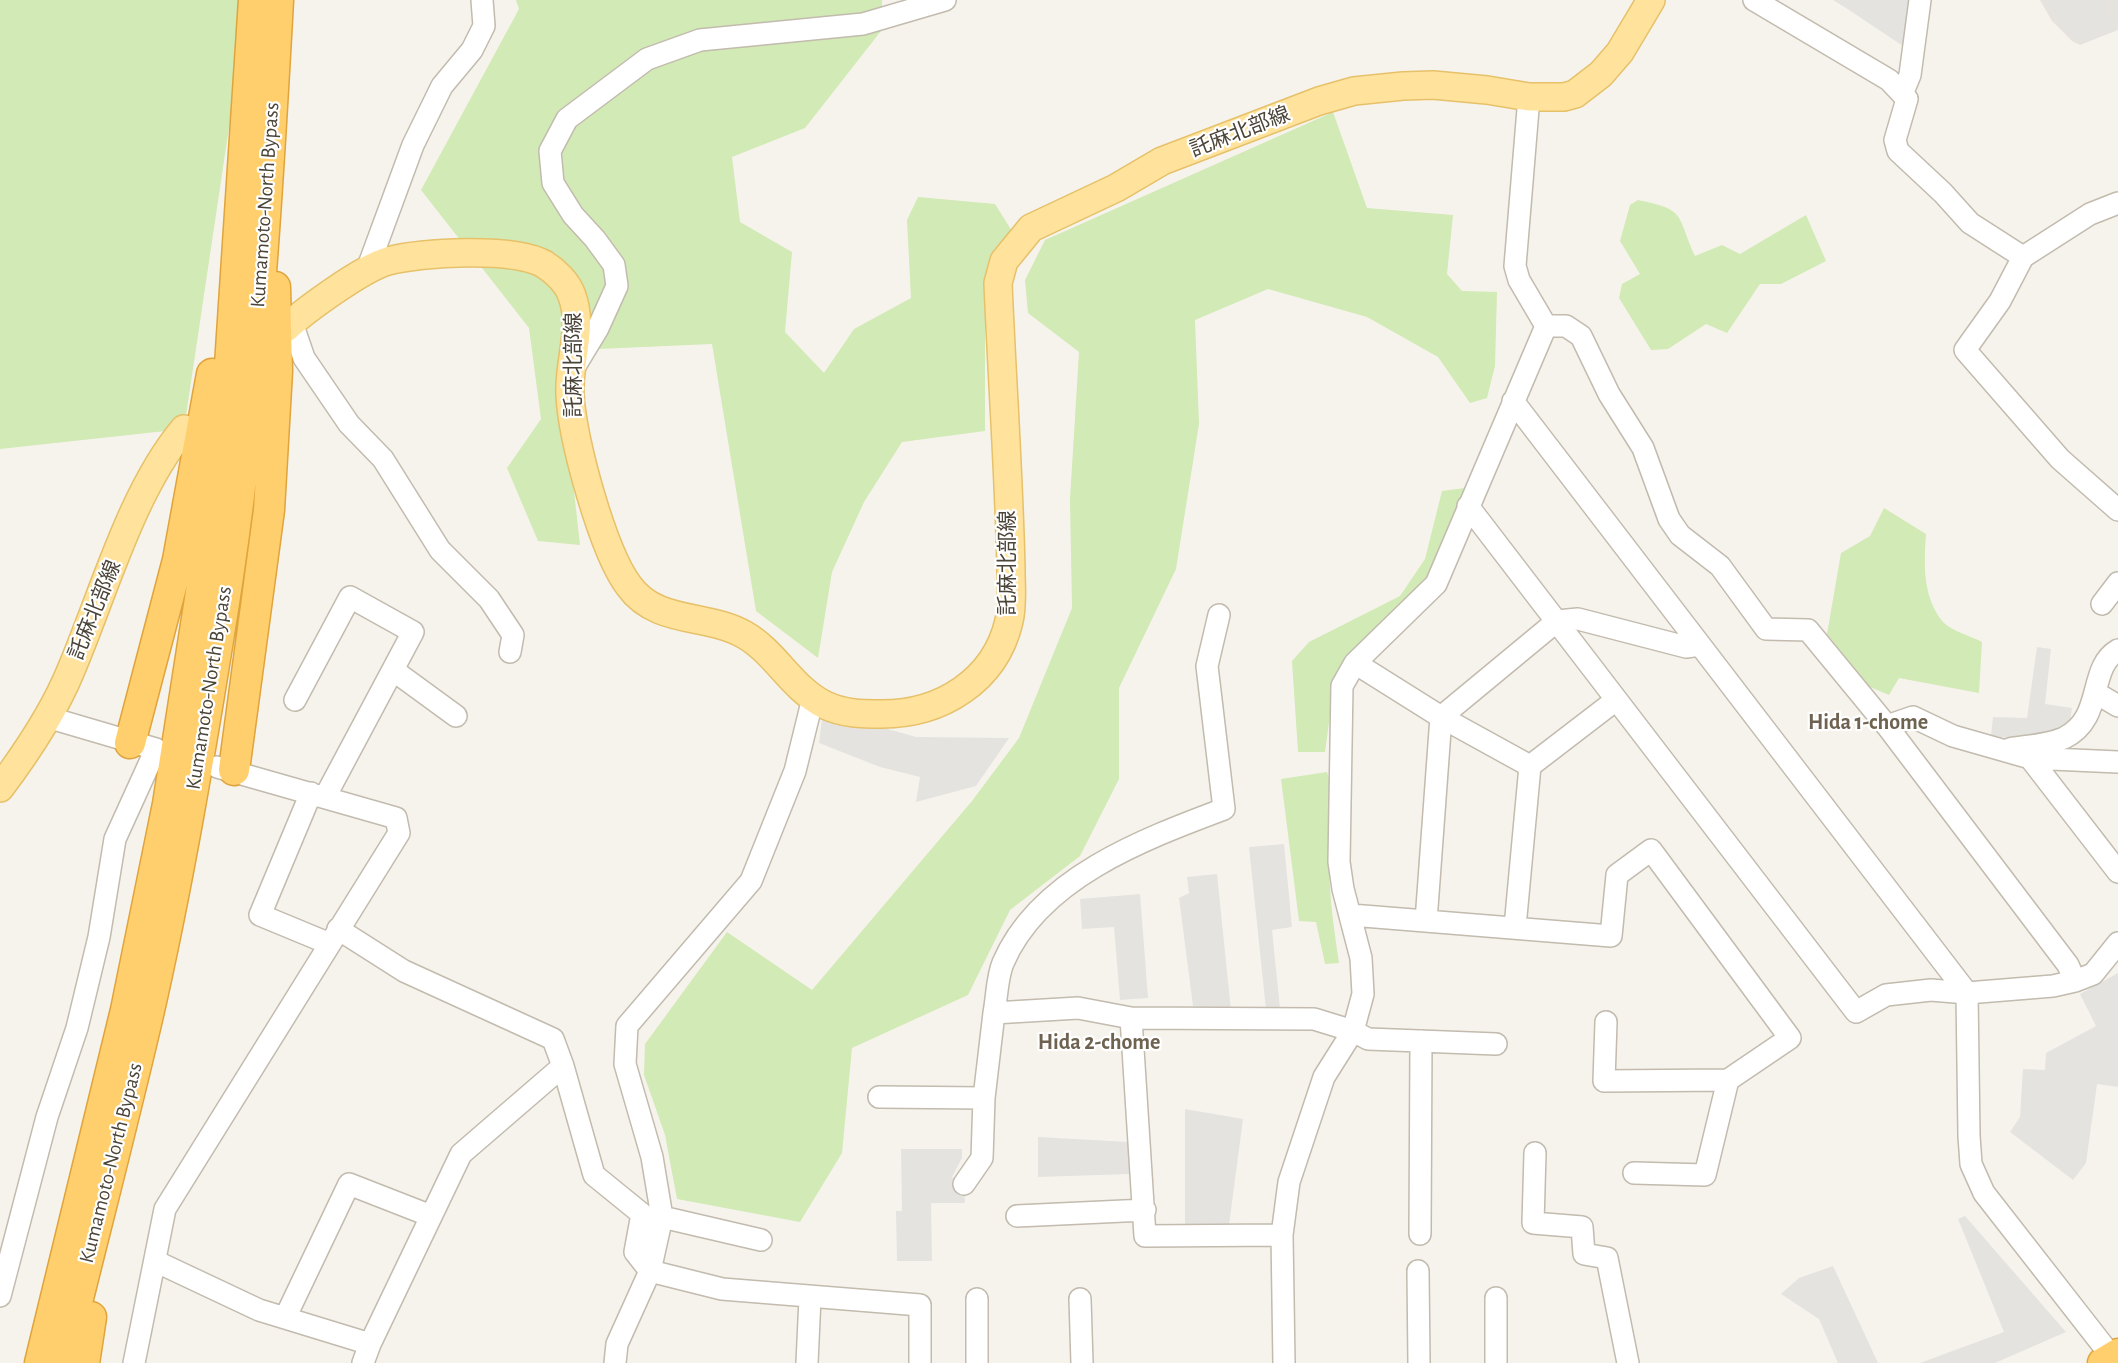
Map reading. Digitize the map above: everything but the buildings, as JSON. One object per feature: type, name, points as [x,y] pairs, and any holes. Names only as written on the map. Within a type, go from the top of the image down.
[{"type":"highway","points":[[130,743],[178,560],[212,374],[231,221],[253,0]]},
{"type":"highway","name":"Kumamoto-North Bypass","points":[[40,1363],[126,1010],[163,827],[200,599],[227,411],[253,0]]},
{"type":"highway","name":"Kumamoto-North Bypass","points":[[62,1363],[148,1016],[188,810],[224,605],[248,413],[271,141],[278,0]]},
{"type":"highway","points":[[226,769],[269,510],[277,382],[271,141]]},
{"type":"highway","points":[[84,1363],[101,1256],[148,1016]]},
{"type":"highway","points":[[24,1363],[39,1311],[78,1210]]},
{"type":"main road","name":"託麻北部線","points":[[289,326],[367,270],[387,261],[445,255],[500,253],[542,263],[562,279],[572,294],[578,327],[570,376],[572,416],[584,470],[616,564],[629,587],[663,613],[716,623],[742,633],[759,644],[813,698],[849,714],[902,714],[949,700],[971,684],[991,665],[1002,643],[1010,617],[998,283],[1004,261],[1031,228],[1116,188],[1162,162],[1319,101],[1353,91],[1433,85],[1529,97],[1564,97],[1587,86],[1620,52],[1651,0]]},
{"type":"main road","name":"託麻北部線","points":[[0,788],[47,717],[70,673],[141,499],[171,444],[184,429]]},
{"type":"street","points":[[367,270],[413,145],[442,86],[472,50],[484,26],[482,0]]},
{"type":"street","points":[[570,376],[580,355],[598,328],[617,286],[614,265],[573,215],[553,183],[550,151],[567,119],[647,59],[700,40],[863,24],[945,0]]},
{"type":"street","points":[[1754,0],[1890,80],[1903,92],[1907,99],[1895,141],[1898,152],[1943,193],[1970,223],[2023,257]]},
{"type":"street","points":[[1903,92],[1910,75],[1920,0]]},
{"type":"street","points":[[1529,97],[1515,266],[1519,280],[1546,326]]},
{"type":"street","points":[[2118,203],[2080,219],[2023,257],[2000,301],[1965,350],[2060,459],[2118,510]]},
{"type":"street","points":[[289,326],[304,358],[349,424],[383,459],[440,550],[489,598],[513,635],[510,652]]},
{"type":"street","points":[[1284,1363],[1282,1235],[1289,1182],[1324,1077],[1353,1031],[1363,994],[1361,958],[1352,915],[1343,889],[1339,850],[1342,686],[1355,663],[1436,584],[1546,326]]},
{"type":"street","points":[[1546,326],[1566,326],[1581,336],[1609,394],[1643,448],[1669,519],[1680,536],[1720,566],[1766,628],[1808,630],[1887,726],[2068,965],[2074,981]]},
{"type":"street","points":[[1513,401],[1967,993],[1971,1164],[1984,1193],[2111,1358]]},
{"type":"street","points":[[1468,506],[1856,1012],[1886,995],[1931,990],[1967,993],[2053,986],[2074,981],[2093,974],[2118,943]]},
{"type":"street","points":[[2102,604],[2118,583]]},
{"type":"street","points":[[295,700],[350,597],[413,632],[318,795],[260,915],[334,936],[404,971],[553,1039],[594,1175],[642,1214],[634,1252],[650,1271],[722,1289],[810,1298],[920,1305],[920,1363]]},
{"type":"street","points":[[964,1184],[982,1158],[984,1098],[994,1012],[1003,964],[1023,928],[1048,901],[1100,864],[1150,837],[1224,809],[1207,666],[1219,615]]},
{"type":"street","points":[[1426,921],[1441,717],[1557,621],[1578,619],[1686,647],[1700,645]]},
{"type":"street","points":[[2003,750],[2063,738],[2080,727],[2091,711],[2105,662],[2118,650]]},
{"type":"street","points":[[1355,663],[1441,717],[1530,766]]},
{"type":"street","points":[[393,669],[456,716]]},
{"type":"street","points":[[2096,693],[2118,706]]},
{"type":"street","points":[[615,1363],[617,1344],[650,1271],[662,1217],[652,1157],[625,1064],[627,1026],[751,881],[795,771],[813,698]]},
{"type":"street","points":[[1515,927],[1530,766],[1616,700]]},
{"type":"street","points":[[0,1296],[47,1117],[80,1017],[99,937],[115,839],[156,750],[47,717]]},
{"type":"street","points":[[1887,726],[1913,717],[1953,736],[2030,758],[2118,762]]},
{"type":"street","points":[[2030,758],[2118,872]]},
{"type":"street","points":[[134,1363],[165,1209],[399,833],[396,818],[226,769]]},
{"type":"street","points":[[1352,915],[1611,936],[1617,874],[1651,850],[1790,1038],[1728,1080],[1604,1082],[1606,1022]]},
{"type":"street","points":[[994,1012],[1078,1008],[1131,1018],[1314,1018],[1353,1031],[1368,1039],[1496,1044]]},
{"type":"street","points":[[1131,1018],[1145,1236],[1282,1235]]},
{"type":"street","points":[[1420,1234],[1422,1041]]},
{"type":"street","points":[[154,1261],[260,1310],[285,1318],[366,1358],[461,1154],[563,1066]]},
{"type":"street","points":[[1634,1173],[1705,1174],[1728,1080]]},
{"type":"street","points":[[879,1097],[984,1098]]},
{"type":"street","points":[[1535,1153],[1533,1223],[1582,1227],[1584,1254],[1607,1258],[1628,1363]]},
{"type":"street","points":[[285,1318],[349,1184],[431,1216]]},
{"type":"street","points":[[1017,1215],[1144,1210]]},
{"type":"street","points":[[662,1217],[762,1240]]},
{"type":"street","points":[[1418,1271],[1419,1363]]},
{"type":"street","points":[[807,1363],[810,1298]]},
{"type":"street","points":[[1496,1298],[1496,1363]]},
{"type":"street","points":[[977,1299],[977,1363]]},
{"type":"street","points":[[1080,1299],[1082,1363]]},
{"type":"shaded area","points":[[1833,0],[1915,0],[1909,50],[1846,8]]},
{"type":"shaded area","points":[[2040,0],[2118,0],[2118,30],[2080,45],[2072,41],[2052,21]]},
{"type":"shaded area","points":[[2045,0],[2103,0],[2111,31],[2081,42],[2072,37],[2055,19]]},
{"type":"shaded area","points":[[2037,647],[2051,649],[2045,704],[2072,708],[2070,721],[2052,731],[2020,739],[1991,736],[1993,717],[2027,718]]},
{"type":"shaded area","points":[[823,711],[916,737],[1009,738],[976,786],[916,802],[920,777],[880,767],[819,743]]},
{"type":"shaded area","points":[[1284,844],[1292,927],[1272,930],[1280,1009],[1266,1010],[1249,847]]},
{"type":"shaded area","points":[[1217,874],[1231,1011],[1193,1006],[1179,898],[1189,893],[1187,877]]},
{"type":"shaded area","points":[[1140,894],[1148,998],[1120,1000],[1114,927],[1082,929],[1080,899]]},
{"type":"shaded area","points":[[2118,973],[2118,1087],[2097,1084],[2086,1163],[2073,1180],[2010,1132],[2020,1117],[2023,1069],[2045,1070],[2046,1053],[2096,1026],[2080,994]]},
{"type":"shaded area","points":[[1185,1109],[1243,1119],[1229,1225],[1185,1225]]},
{"type":"shaded area","points":[[1038,1137],[1129,1142],[1129,1174],[1038,1177]]},
{"type":"shaded area","points":[[901,1149],[962,1149],[962,1158],[952,1177],[964,1184],[965,1203],[931,1203],[932,1261],[897,1261],[896,1211],[902,1211]]},
{"type":"shaded area","points":[[1965,1216],[2066,1332],[1995,1363],[1920,1363],[2004,1332],[1958,1219]]},
{"type":"shaded area","points":[[1833,1266],[1878,1363],[1838,1363],[1819,1319],[1781,1294],[1799,1278]]},
{"type":"green space","points":[[0,0],[248,0],[184,429],[0,449]]},
{"type":"green space","points":[[516,0],[882,0],[881,31],[805,128],[732,157],[740,222],[792,252],[785,332],[824,373],[854,329],[911,298],[907,220],[918,197],[995,204],[1012,231],[985,287],[985,431],[902,442],[864,502],[832,572],[818,658],[756,611],[712,344],[598,349],[561,374],[580,545],[538,541],[507,468],[541,419],[529,328],[421,190],[519,9]]},
{"type":"green space","points":[[1333,112],[1367,208],[1453,215],[1447,274],[1462,291],[1497,292],[1495,366],[1487,398],[1470,403],[1438,357],[1367,317],[1268,289],[1195,320],[1199,424],[1176,569],[1119,688],[1119,779],[1080,856],[1010,910],[968,995],[852,1048],[842,1153],[800,1222],[677,1199],[665,1135],[644,1075],[645,1044],[727,932],[812,990],[972,801],[1019,738],[1072,608],[1070,499],[1079,352],[1028,313],[1025,280],[1045,240]]},
{"type":"green space","points":[[1638,200],[1673,211],[1682,222],[1695,256],[1722,245],[1740,254],[1806,215],[1826,261],[1781,284],[1760,284],[1727,333],[1706,324],[1668,349],[1651,350],[1619,298],[1622,284],[1640,274],[1620,241],[1630,205]]},
{"type":"green space","points":[[1465,488],[1435,568],[1404,610],[1345,656],[1333,693],[1325,752],[1298,752],[1292,661],[1309,642],[1400,596],[1425,559],[1442,491]]},
{"type":"green space","points":[[1884,508],[1926,534],[1928,592],[1944,623],[1982,642],[1979,693],[1899,678],[1889,695],[1870,687],[1827,634],[1841,553],[1870,536]]},
{"type":"green space","points":[[1327,772],[1332,804],[1329,849],[1330,886],[1339,963],[1325,964],[1316,922],[1299,921],[1281,779]]},
{"type":"district","name":"Hida 1-chome","points":[[1868,722]]},
{"type":"district","name":"Hida 2-chome","points":[[1099,1042]]}]
